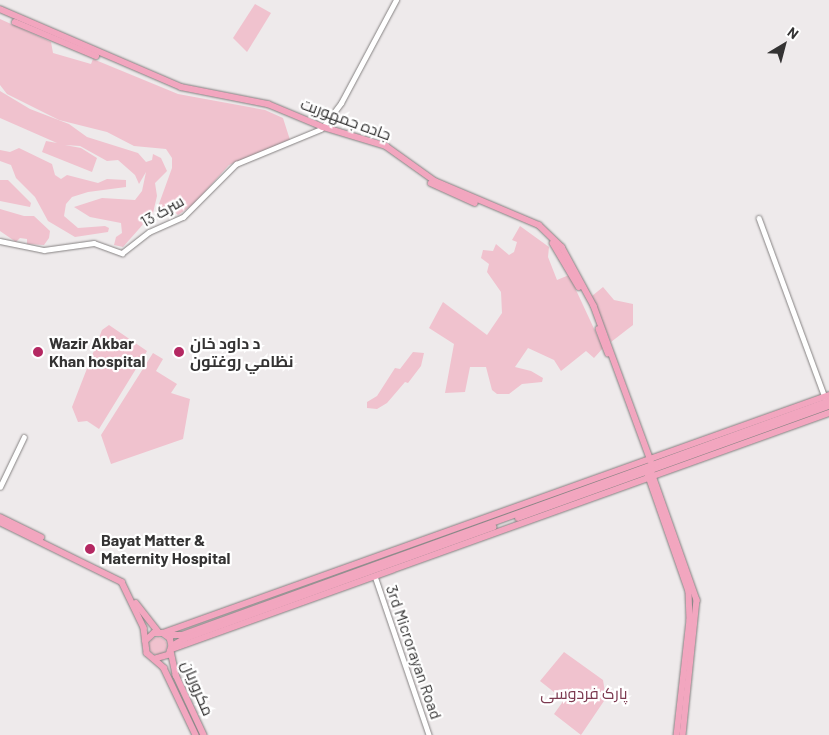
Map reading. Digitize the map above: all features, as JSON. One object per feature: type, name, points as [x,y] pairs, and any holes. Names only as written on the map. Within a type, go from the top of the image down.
[{"type":"main road","name":"جاده جمهوریت","points":[[0,9],[181,87],[268,104],[322,128]]},
{"type":"main road","name":"جاده جمهوریت","points":[[0,14],[38,33],[180,90],[267,108],[322,128],[386,146],[435,181],[529,220],[562,248],[594,306],[685,572],[689,592],[690,620],[686,684]]},
{"type":"main road","points":[[172,649],[375,576],[828,398]]},
{"type":"main road","points":[[145,642],[150,635],[163,633],[182,635],[829,406]]},
{"type":"main road","points":[[155,659],[165,658],[172,649],[426,550],[649,469],[829,413]]},
{"type":"main road","points":[[0,517],[121,577],[141,612],[163,633],[172,649]]},
{"type":"main road","points":[[0,522],[120,580],[144,628],[147,653],[155,659],[170,679],[196,735]]},
{"type":"main road","name":"مکروریان","points":[[172,649],[176,675],[204,735]]},
{"type":"main road","points":[[677,735],[686,684]]},
{"type":"main road","points":[[683,735],[686,684]]},
{"type":"street","points":[[322,128],[343,100],[396,0]]},
{"type":"street","name":"سرک 13","points":[[0,241],[44,250],[94,243],[122,252],[149,232],[183,217],[236,164],[322,128]]},
{"type":"street","points":[[759,218],[828,398]]},
{"type":"street","points":[[0,487],[24,437]]},
{"type":"street","name":"3rd Microrayan Road","points":[[375,576],[429,735]]},
{"type":"green space","points":[[255,4],[271,13],[247,52],[233,38]]},
{"type":"green space","points":[[0,19],[51,42],[53,53],[91,64],[93,59],[178,94],[265,110],[283,118],[290,140],[229,165],[194,204],[178,215],[166,204],[159,217],[155,215],[172,168],[172,158],[166,149],[134,146],[107,132],[59,120],[7,94],[0,85]]},
{"type":"green space","points":[[0,91],[30,109],[69,124],[87,137],[138,153],[146,162],[152,160],[153,154],[161,158],[167,171],[155,183],[157,196],[153,213],[123,247],[114,245],[116,237],[122,233],[121,223],[90,217],[74,207],[102,198],[135,200],[142,191],[146,172],[139,184],[135,175],[118,160],[107,161],[80,146],[65,145],[81,148],[97,158],[92,172],[42,152],[46,141],[57,143],[0,118]]},
{"type":"green space","points":[[19,148],[52,164],[55,175],[61,179],[67,175],[98,183],[107,179],[126,180],[126,187],[88,192],[72,197],[66,204],[64,216],[78,228],[105,226],[109,228],[108,232],[75,237],[48,221],[35,197],[16,178],[11,165],[0,161],[0,150],[10,152]]},
{"type":"green space","points":[[0,180],[8,180],[31,203],[30,207],[0,201]]},
{"type":"green space","points":[[0,209],[24,216],[34,216],[50,231],[49,238],[44,245],[27,244],[27,239],[20,238],[16,242],[0,231]]},
{"type":"green space","points":[[520,226],[549,247],[548,257],[557,280],[569,275],[603,348],[594,358],[586,351],[561,371],[554,360],[528,348],[515,367],[531,371],[543,378],[542,382],[522,384],[509,394],[497,394],[492,390],[486,367],[470,367],[465,392],[445,393],[454,344],[429,328],[443,302],[487,335],[502,313],[501,292],[487,272],[489,264],[481,258],[483,250],[493,251],[496,244],[509,255],[514,252],[517,242],[512,240]]},
{"type":"green space","points":[[603,287],[614,300],[633,304],[633,325],[611,342],[592,296]]},
{"type":"green space","points":[[109,325],[147,351],[99,429],[87,421],[78,422],[72,407],[102,330]]},
{"type":"green space","points":[[413,352],[424,353],[421,366],[408,383],[405,382],[387,403],[377,409],[367,408],[367,402],[377,396],[395,368],[400,369]]},
{"type":"green space","points":[[153,353],[163,359],[156,371],[177,384],[171,393],[190,399],[183,439],[111,464],[101,435]]},
{"type":"green space","points":[[154,637],[162,637],[167,642],[165,653],[154,655],[149,650],[149,642]]},
{"type":"green space","name":"پارک فردوسی","points":[[564,652],[603,680],[606,698],[581,735],[554,714],[564,700],[540,681]]},
{"type":"place","name":"Wazir Akbar Khan hospital","points":[[38,352]]},
{"type":"place","name":"د داود خان نظامي روغتون","points":[[179,352]]},
{"type":"place","name":"Bayat Matter & Maternity Hospital","points":[[90,549]]}]
